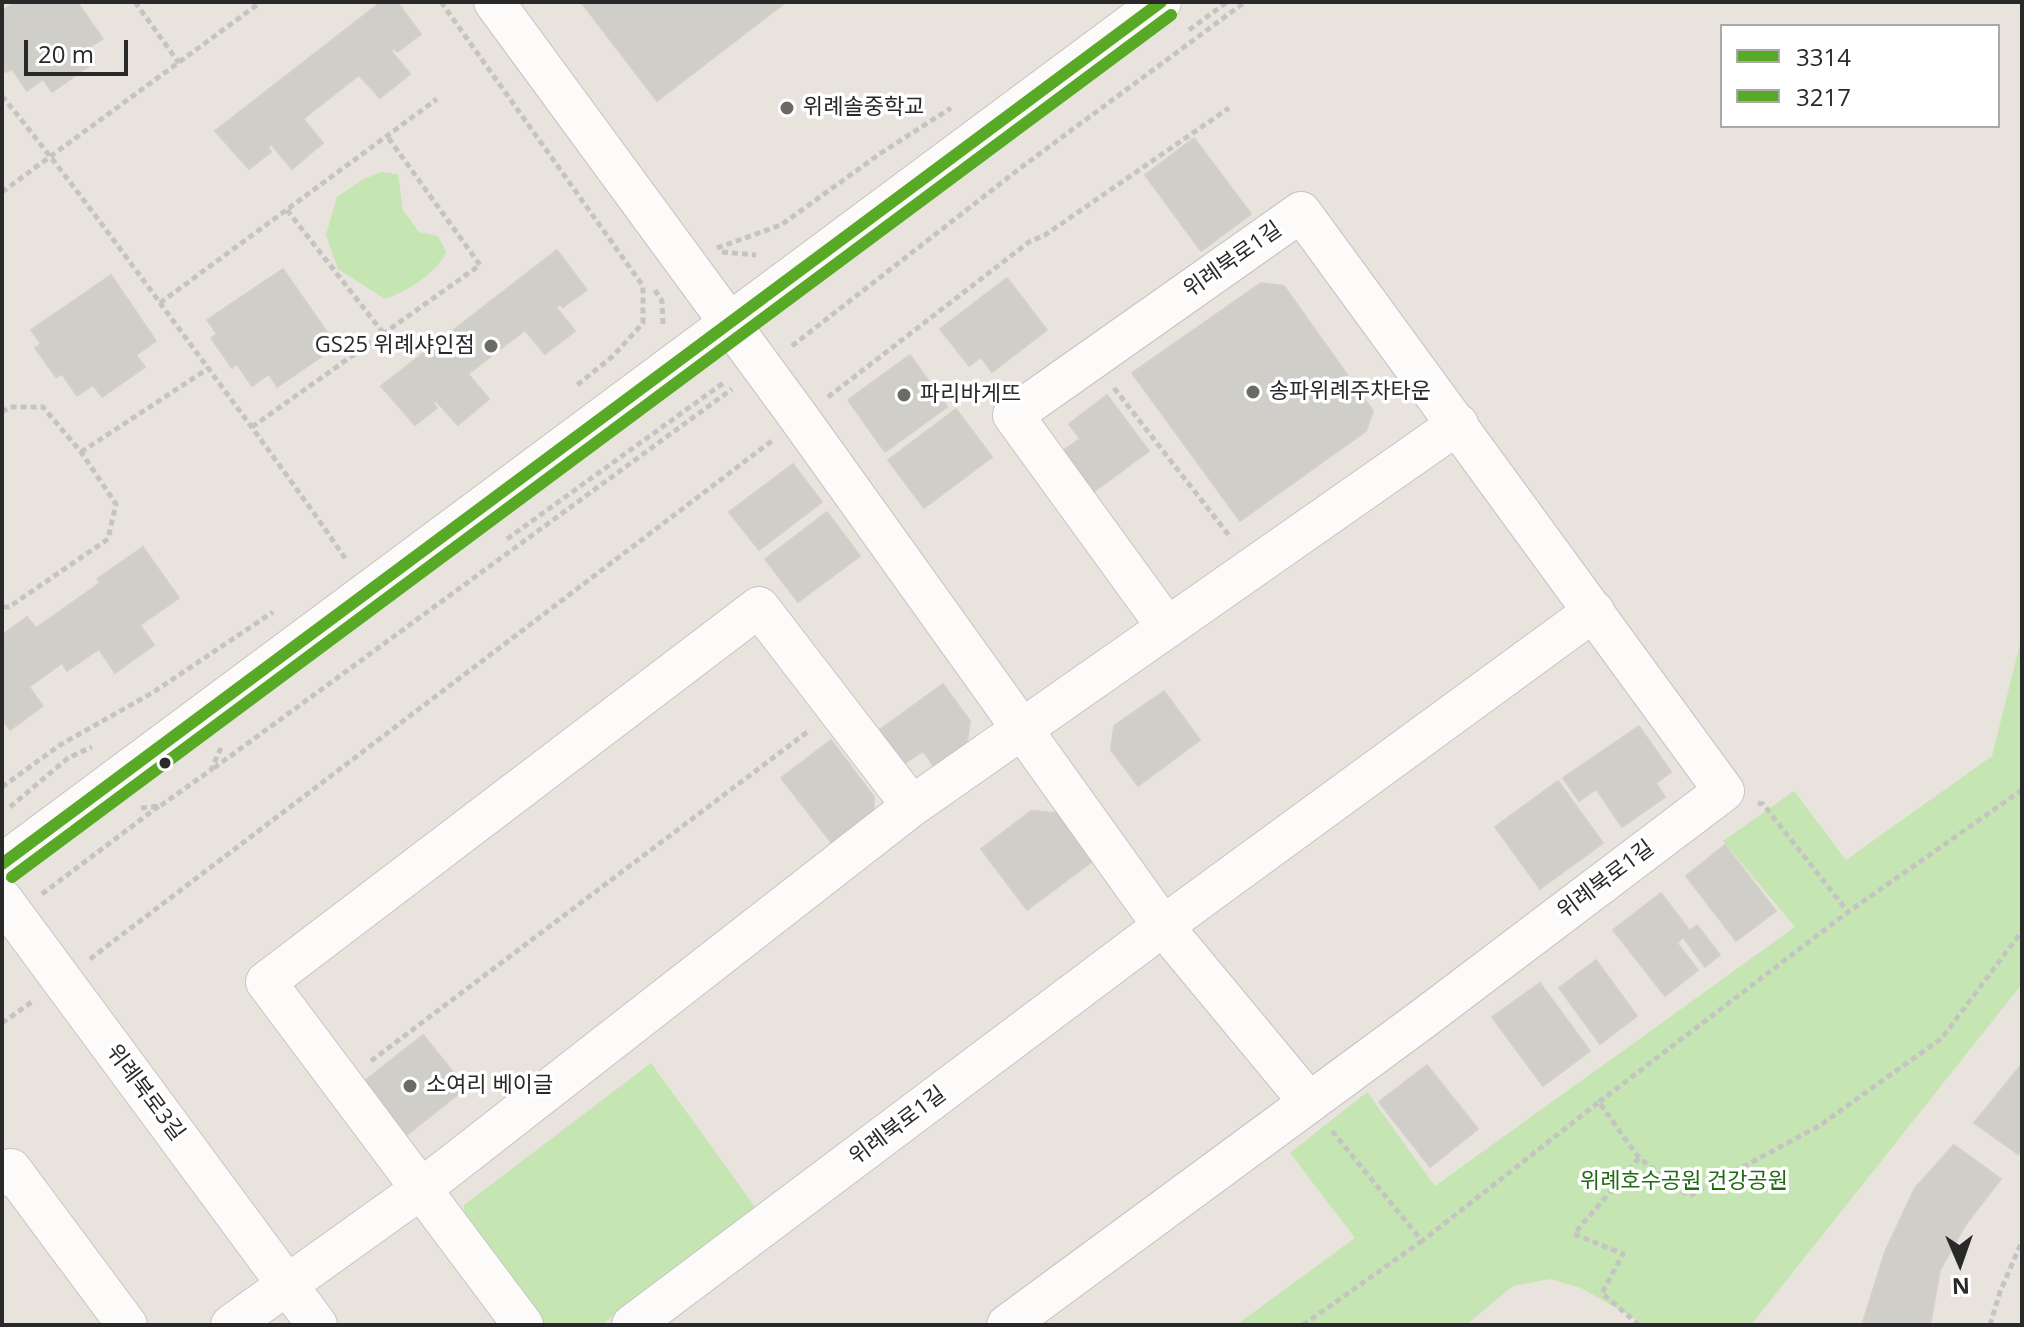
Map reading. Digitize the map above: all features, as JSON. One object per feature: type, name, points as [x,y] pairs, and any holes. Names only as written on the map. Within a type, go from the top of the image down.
[{"type":"street","points":[[494,2],[800,419],[1163,926],[1309,1102]]},
{"type":"street","points":[[2,864],[1161,2]]},
{"type":"street","name":"위례북로1길","points":[[1007,1325],[1724,791],[1301,212],[1013,415],[1167,627]]},
{"type":"street","points":[[231,1325],[421,1189],[912,806],[1458,424]]},
{"type":"street","points":[[523,1325],[266,982],[759,607],[912,806]]},
{"type":"street","name":"위례북로1길","points":[[632,1325],[1163,926],[1594,611]]},
{"type":"street","name":"위례북로3길","points":[[21,897],[62,981],[317,1325]]},
{"type":"street","points":[[2,1176],[11,1169],[127,1325]]},
{"type":"path","points":[[135,2],[179,63]]},
{"type":"path","points":[[2,192],[261,2]]},
{"type":"path","points":[[441,2],[643,286],[643,323]]},
{"type":"path","points":[[792,346],[1023,166],[1245,2]]},
{"type":"path","points":[[2,96],[52,157],[209,368],[347,562]]},
{"type":"path","points":[[160,303],[437,99]]},
{"type":"path","points":[[714,251],[781,225],[956,104]]},
{"type":"path","points":[[62,981],[1029,242],[1045,235],[1229,108]]},
{"type":"path","points":[[252,427],[480,265],[387,136]]},
{"type":"path","points":[[287,210],[384,334]]},
{"type":"path","points":[[1092,360],[1254,567]]},
{"type":"path","points":[[81,452],[209,368]]},
{"type":"path","points":[[21,897],[211,770],[740,384]]},
{"type":"path","points":[[2,412],[10,407],[43,407],[81,452],[116,504],[108,539],[9,607],[2,607]]},
{"type":"path","points":[[2,787],[60,745],[152,693],[282,606]]},
{"type":"path","points":[[342,1083],[837,710]]},
{"type":"path","points":[[211,770],[222,746]]},
{"type":"path","points":[[1303,1325],[1422,1241],[1848,912],[2022,790]]},
{"type":"path","points":[[1724,791],[1763,804],[1848,912]]},
{"type":"path","points":[[138,808],[160,806]]},
{"type":"path","points":[[1599,1102],[1639,1158],[1689,1196],[1819,1126],[1942,1038],[2022,931]]},
{"type":"path","points":[[1309,1102],[1422,1241]]},
{"type":"path","points":[[1639,1158],[1574,1234],[1623,1254],[1602,1293],[1639,1325]]},
{"type":"path","points":[[1990,1325],[2000,1292],[2022,1241]]},
{"type":"green space","points":[[381,172],[398,174],[403,210],[419,232],[438,236],[446,252],[436,267],[420,281],[385,299],[338,269],[326,235],[337,197],[362,180]]},
{"type":"green space","name":"위례호수공원 건강공원","points":[[2022,636],[2022,984],[1751,1325],[1646,1325],[1581,1288],[1550,1279],[1513,1286],[1466,1325],[1236,1325],[1355,1238],[1290,1153],[1367,1092],[1435,1186],[1795,927],[1723,841],[1794,791],[1846,860],[1992,756]]},
{"type":"green space","points":[[651,1063],[756,1208],[601,1325],[536,1325],[465,1230],[464,1205]]},
{"type":"building","points":[[15,2],[77,2],[103,39],[86,49],[95,62],[52,92],[43,79],[27,91],[12,69],[6,72],[2,66],[2,11]]},
{"type":"building","points":[[381,2],[397,2],[421,34],[397,52],[394,48],[391,51],[410,74],[380,98],[359,75],[303,119],[323,143],[292,169],[271,144],[268,147],[271,152],[249,169],[215,131]]},
{"type":"building","points":[[581,2],[786,2],[657,101]]},
{"type":"building","points":[[1194,138],[1251,214],[1201,251],[1145,175]]},
{"type":"building","points":[[557,250],[587,290],[563,307],[560,304],[556,307],[575,331],[545,354],[525,330],[468,374],[489,399],[458,425],[436,401],[433,403],[437,408],[415,425],[381,386]]},
{"type":"building","points":[[283,269],[329,335],[312,345],[321,357],[277,387],[269,374],[252,386],[237,364],[232,368],[211,338],[217,334],[207,320]]},
{"type":"building","points":[[111,275],[156,341],[136,355],[145,367],[102,397],[93,385],[77,396],[62,374],[56,377],[35,348],[41,344],[31,330]]},
{"type":"building","points":[[1007,278],[1047,330],[992,372],[981,357],[969,366],[940,329]]},
{"type":"building","name":"송파위례주차타운","points":[[1261,283],[1284,286],[1373,411],[1366,431],[1240,521],[1132,373]]},
{"type":"building","points":[[910,355],[947,407],[885,452],[848,400]]},
{"type":"building","points":[[1107,395],[1149,451],[1092,493],[1061,452],[1080,439],[1069,424]]},
{"type":"building","points":[[956,409],[992,457],[924,508],[888,460]]},
{"type":"building","points":[[793,464],[822,502],[759,550],[729,512]]},
{"type":"building","points":[[827,512],[860,556],[798,602],[765,559]]},
{"type":"building","points":[[143,547],[179,598],[140,625],[154,645],[115,673],[99,649],[67,671],[62,663],[29,687],[43,706],[10,730],[2,719],[2,644],[5,642],[2,635],[27,617],[36,628],[100,583],[97,579]]},
{"type":"building","points":[[943,684],[970,721],[966,747],[936,769],[923,751],[902,765],[878,731]]},
{"type":"building","points":[[1164,691],[1200,740],[1138,786],[1111,750],[1114,726]]},
{"type":"building","points":[[1639,726],[1671,772],[1656,783],[1665,797],[1622,827],[1596,789],[1579,801],[1563,778]]},
{"type":"building","points":[[831,740],[874,797],[873,822],[837,850],[781,778]]},
{"type":"building","points":[[1558,781],[1603,843],[1540,889],[1495,827]]},
{"type":"building","points":[[1031,811],[1059,813],[1094,860],[1027,910],[981,849]]},
{"type":"building","points":[[1725,845],[1776,911],[1736,941],[1686,876]]},
{"type":"building","points":[[1661,893],[1690,931],[1697,925],[1720,955],[1705,967],[1683,937],[1677,943],[1698,970],[1665,996],[1613,930]]},
{"type":"building","points":[[1596,960],[1637,1016],[1600,1044],[1559,988]]},
{"type":"building","points":[[1540,983],[1590,1051],[1543,1086],[1492,1017]]},
{"type":"building","points":[[423,1035],[466,1088],[404,1137],[362,1083]]},
{"type":"building","points":[[2022,1064],[2022,1149],[2018,1154],[1974,1123]]},
{"type":"building","points":[[1427,1065],[1478,1129],[1430,1167],[1379,1102]]},
{"type":"building","points":[[1954,1145],[2001,1179],[1966,1224],[1940,1270],[1930,1325],[1862,1325],[1885,1252],[1915,1188]]},
{"type":"transit line","name":"3314","points":[[2,864],[1161,2]]},
{"type":"transit line","name":"3217","points":[[12,877],[1171,15]]},
{"type":"place","name":"위례솔중학교","points":[[787,108]]},
{"type":"place","name":"GS25 위례샤인점","points":[[491,346]]},
{"type":"place","name":"송파위례주차타운","points":[[1253,392]]},
{"type":"place","name":"파리바게뜨","points":[[904,395]]},
{"type":"place","name":"소여리 베이글","points":[[410,1086]]}]
